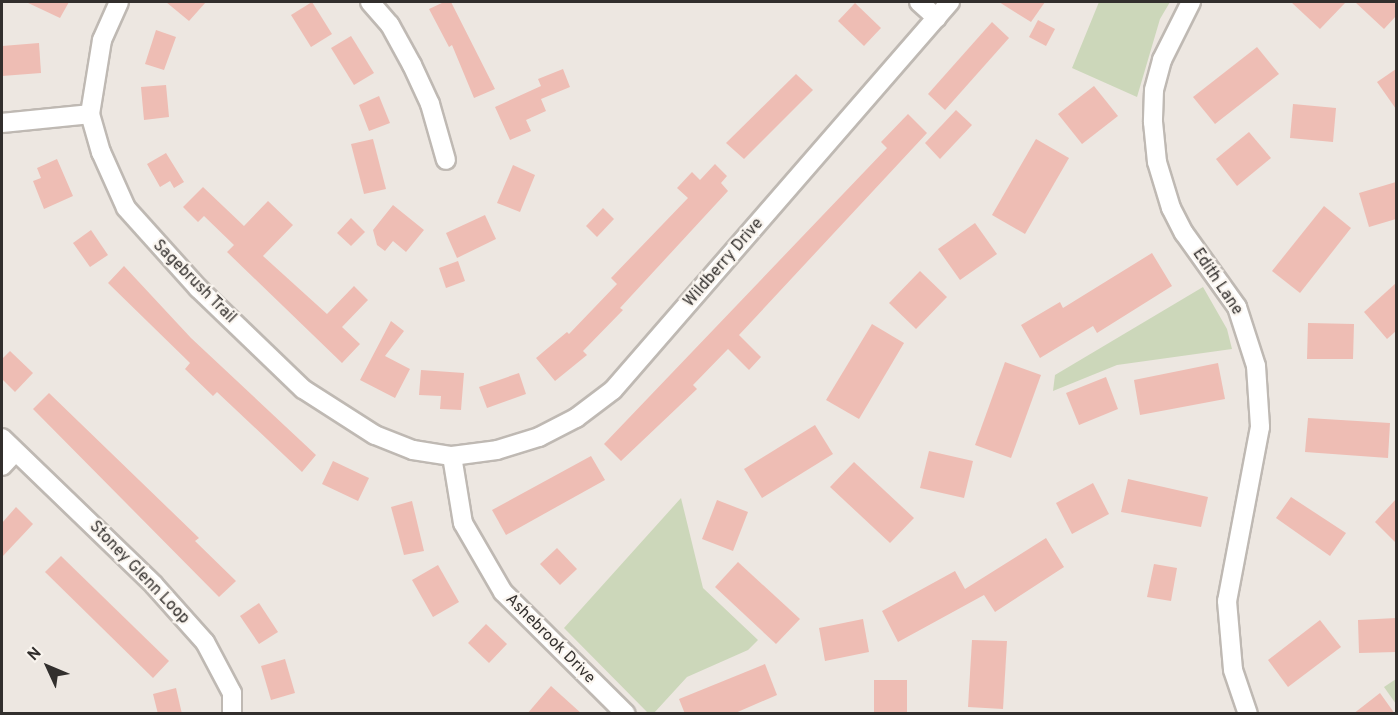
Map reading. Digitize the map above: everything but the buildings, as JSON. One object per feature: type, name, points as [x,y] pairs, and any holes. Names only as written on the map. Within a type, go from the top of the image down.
[{"type":"street","name":"Sagebrush Trail","points":[[119,2],[102,40],[90,114],[100,153],[126,208],[198,288],[303,389],[375,435],[413,450],[452,456]]},
{"type":"street","points":[[370,2],[390,25],[412,65],[430,104],[446,160]]},
{"type":"street","points":[[919,2],[937,18]]},
{"type":"street","name":"Wildberry Drive","points":[[452,456],[497,450],[540,437],[576,418],[613,390],[950,2]]},
{"type":"street","name":"Edith Lane","points":[[1191,2],[1162,60],[1154,90],[1153,122],[1157,162],[1171,207],[1184,233],[1237,307],[1256,366],[1260,427],[1227,601],[1233,670],[1248,714]]},
{"type":"street","points":[[2,123],[90,114]]},
{"type":"street","name":"Stoney Glenn Loop","points":[[2,438],[154,585],[205,642],[232,693],[232,714]]},
{"type":"street","points":[[2,466],[15,452]]},
{"type":"street","name":"Ashebrook Drive","points":[[452,456],[463,523],[503,592],[626,714]]},
{"type":"green space","points":[[1099,2],[1170,2],[1160,19],[1137,97],[1072,68]]},
{"type":"green space","points":[[1203,287],[1227,329],[1232,349],[1117,365],[1053,391],[1055,375]]},
{"type":"green space","points":[[681,498],[703,588],[758,640],[748,650],[687,677],[654,713],[648,713],[564,628]]},
{"type":"green space","points":[[1396,679],[1396,704],[1384,687]]}]
